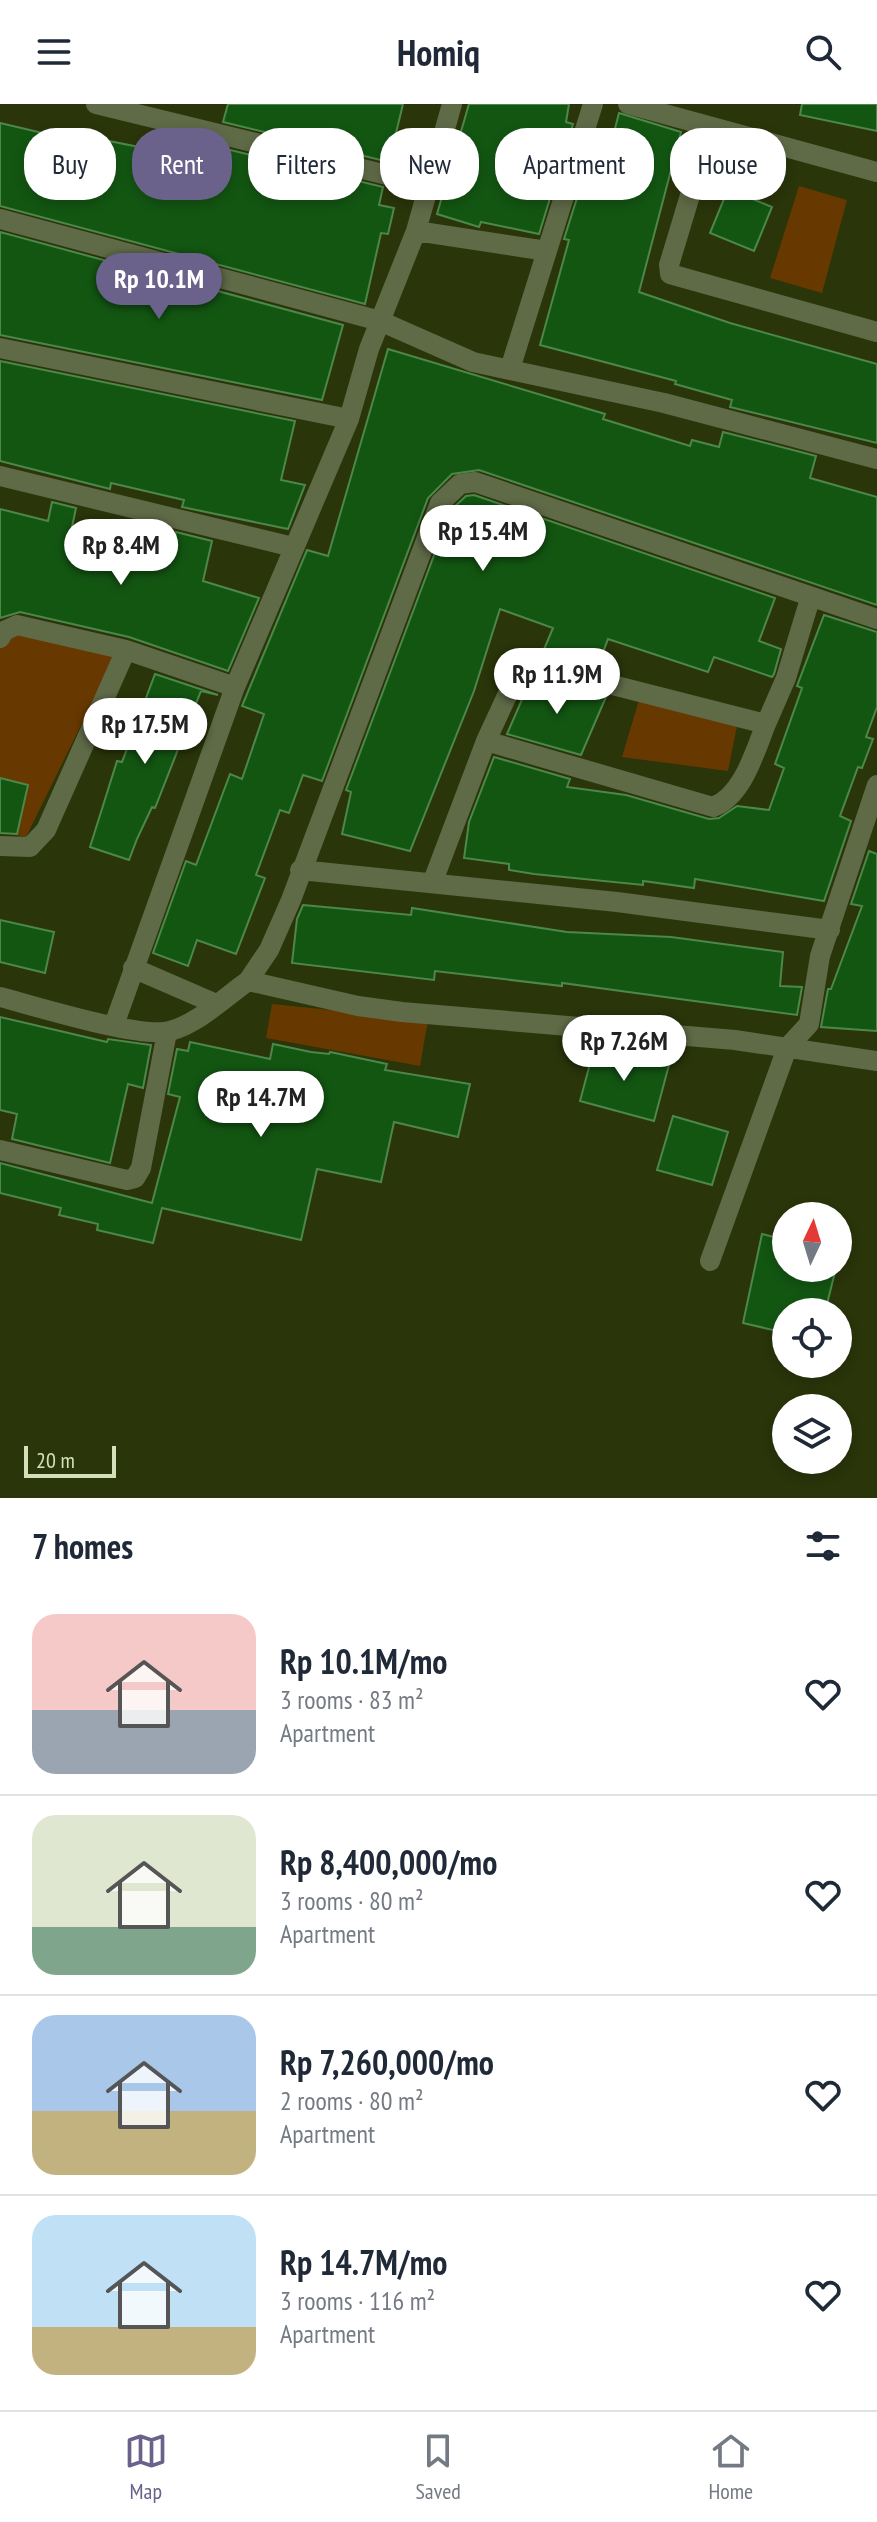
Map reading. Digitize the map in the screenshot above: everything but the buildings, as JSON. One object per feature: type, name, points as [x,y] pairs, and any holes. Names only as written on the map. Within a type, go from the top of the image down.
[{"type":"street","points":[[96,104],[380,173]]},
{"type":"street","points":[[445,128],[452,104]]},
{"type":"street","points":[[510,369],[593,104]]},
{"type":"street","points":[[628,104],[707,128]]},
{"type":"street","points":[[786,149],[877,172]]},
{"type":"street","points":[[114,1025],[235,687],[349,419],[380,321],[416,231],[424,200]]},
{"type":"street","points":[[689,200],[669,265],[670,274],[877,332]]},
{"type":"street","points":[[0,219],[380,321],[473,362],[664,403],[877,459]]},
{"type":"street","points":[[416,231],[547,251]]},
{"type":"street","points":[[0,348],[349,419]]},
{"type":"street","points":[[0,476],[293,547]]},
{"type":"street","points":[[0,997],[114,1025],[167,1032],[193,1021],[248,981],[269,950],[440,503],[449,490],[460,484],[475,482],[810,599],[877,619]]},
{"type":"street","points":[[486,741],[713,807],[724,803],[744,776],[786,678],[810,599]]},
{"type":"street","points":[[0,638],[4,631],[17,625],[126,650],[235,687]]},
{"type":"street","points":[[0,846],[30,847],[46,830],[126,650]]},
{"type":"street","points":[[433,881],[486,741],[518,672],[534,665],[766,724]]},
{"type":"street","points":[[710,1261],[787,1048],[809,1024],[820,956],[877,785]]},
{"type":"street","points":[[300,870],[433,881],[830,930]]},
{"type":"street","points":[[133,968],[216,1004]]},
{"type":"street","points":[[248,981],[358,1006],[402,1012],[735,1040],[877,1061]]},
{"type":"street","points":[[0,1150],[127,1180],[135,1178],[141,1168],[167,1032]]},
{"type":"shaded area","points":[[799,186],[847,200],[822,293],[770,278]]},
{"type":"shaded area","points":[[17,628],[116,654],[26,837],[0,832],[0,640]]},
{"type":"shaded area","points":[[639,700],[738,721],[728,771],[622,757]]},
{"type":"shaded area","points":[[272,1004],[428,1020],[420,1066],[266,1038]]}]
